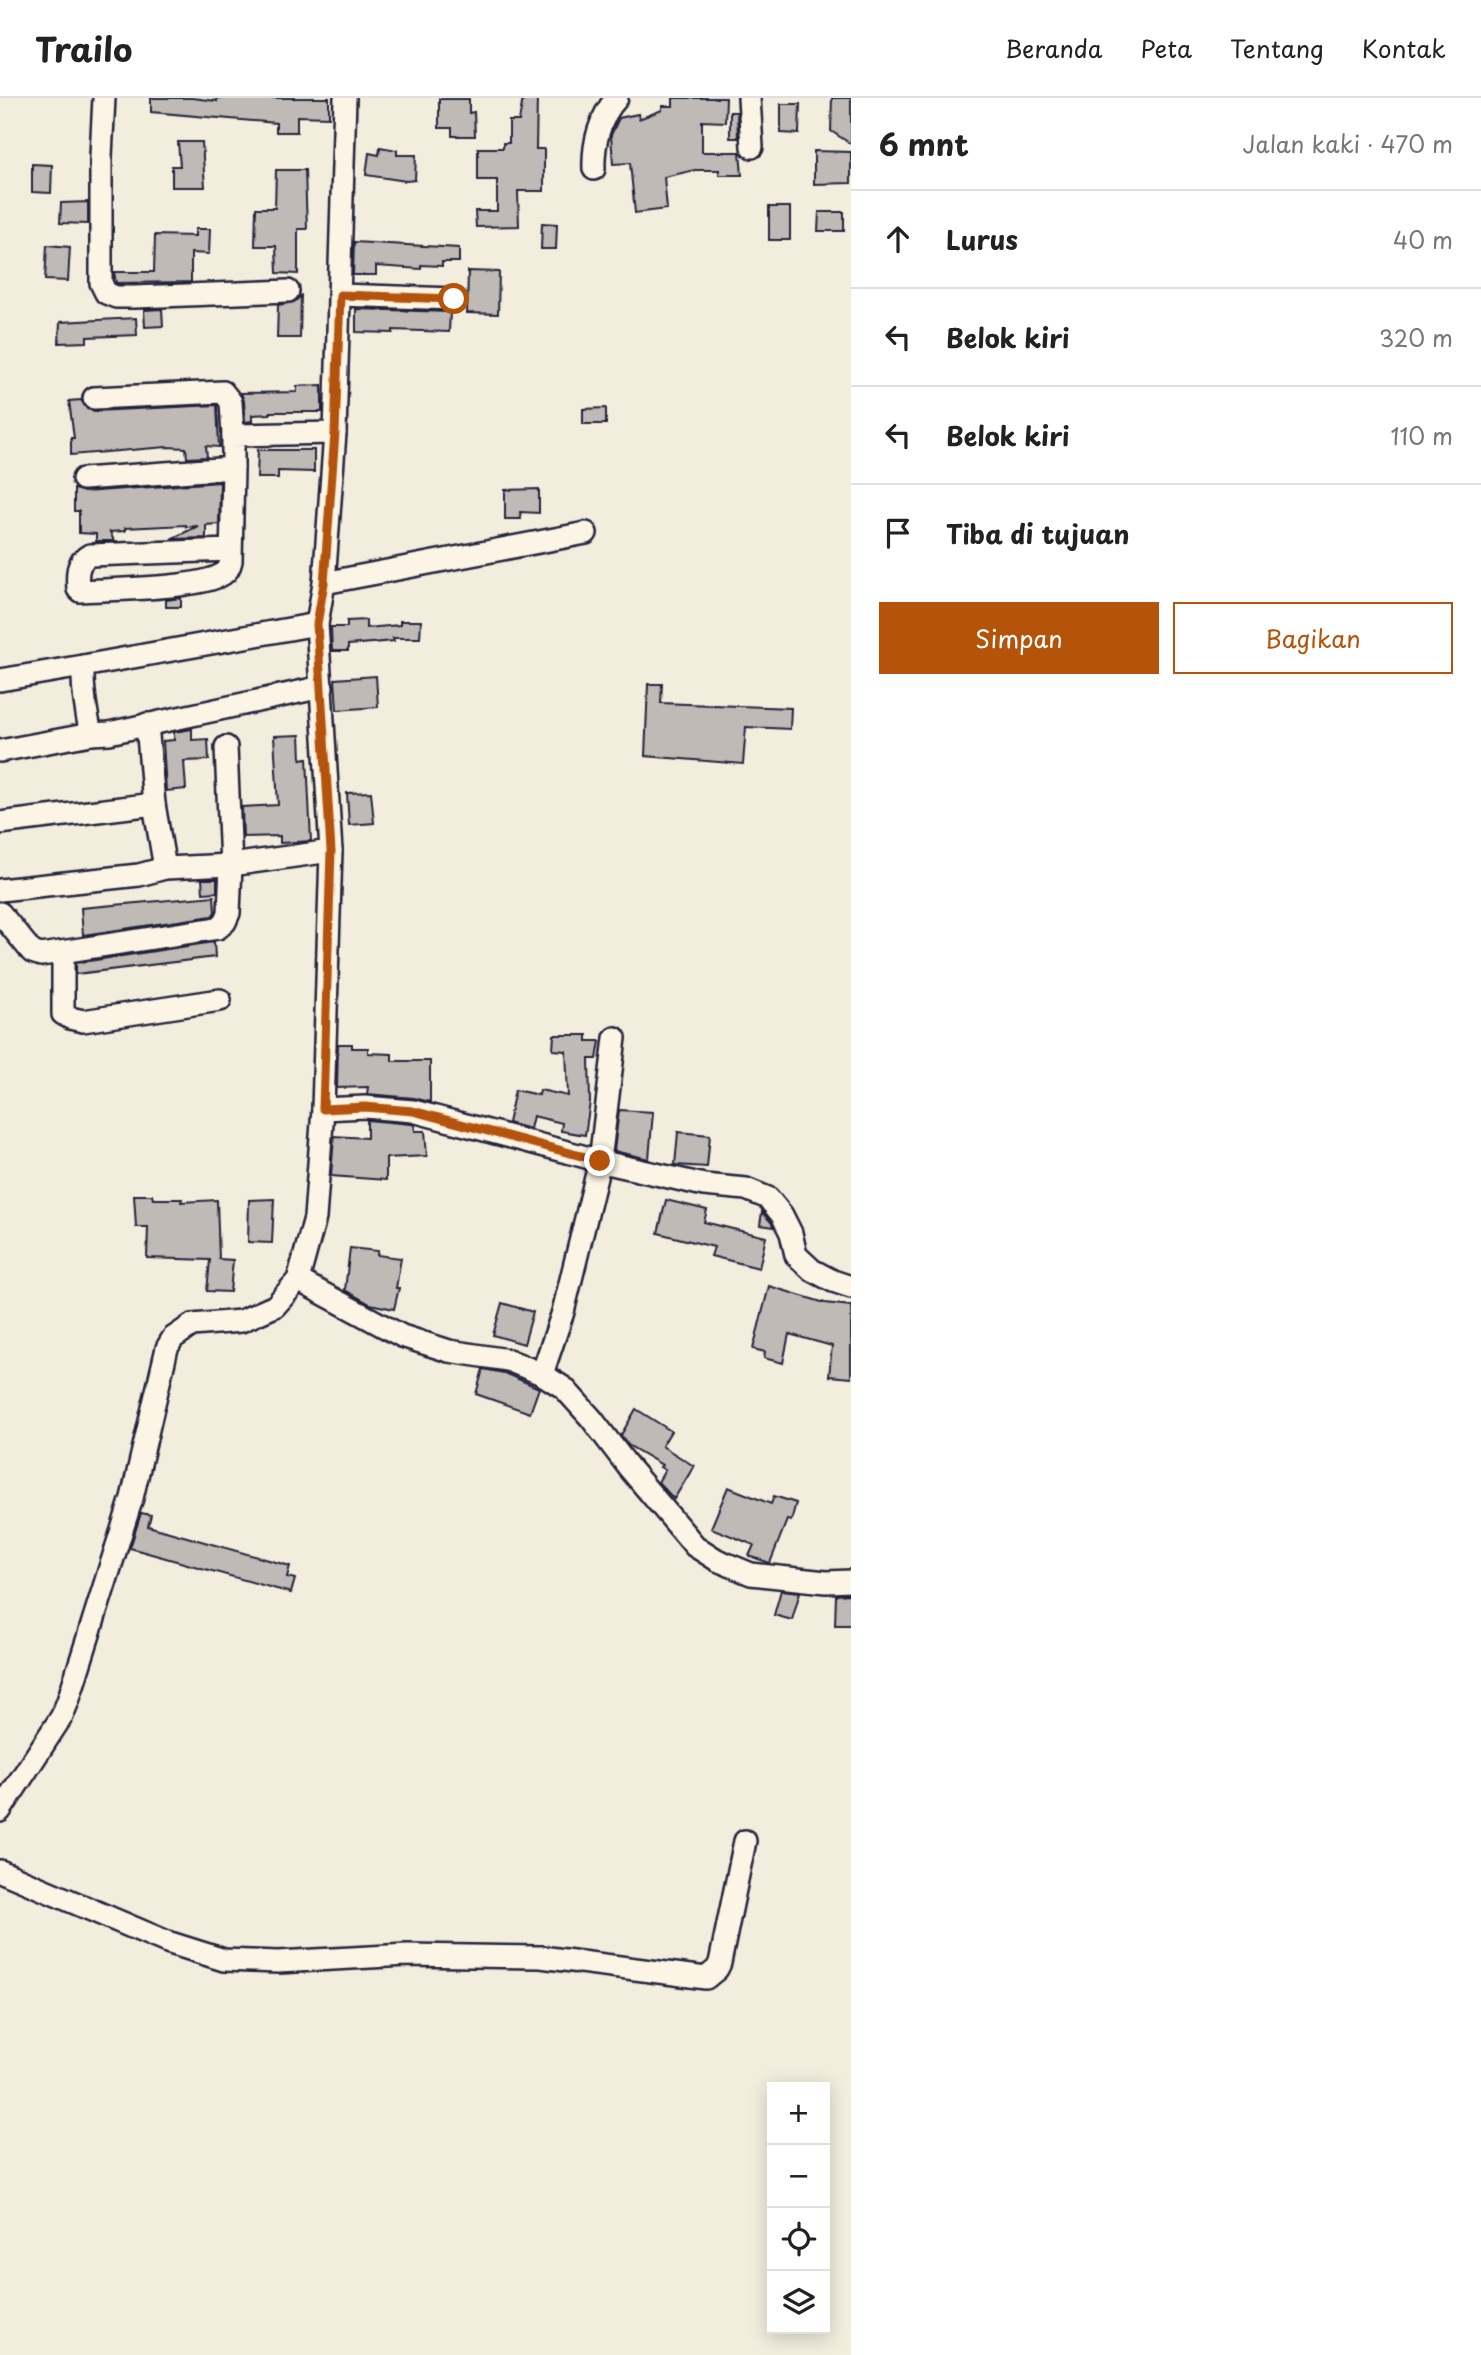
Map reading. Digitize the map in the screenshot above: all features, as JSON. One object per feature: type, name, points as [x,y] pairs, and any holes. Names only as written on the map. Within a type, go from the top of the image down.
[{"type":"street","points":[[104,98],[101,268],[106,293],[116,297],[135,297],[288,290]]},
{"type":"street","points":[[0,1811],[62,1716],[68,1701],[132,1498],[167,1348],[173,1338],[192,1325],[247,1319],[275,1306],[298,1280],[315,1218],[323,1109],[331,851],[317,624],[324,583],[335,433],[345,98]]},
{"type":"street","points":[[594,169],[594,147],[602,123],[617,98]]},
{"type":"street","points":[[749,98],[752,147]]},
{"type":"street","points":[[340,295],[454,299]]},
{"type":"street","points":[[94,398],[223,392],[231,402],[233,435],[231,561],[228,570],[212,579],[140,587],[78,589],[77,572],[82,562],[90,555],[231,550]]},
{"type":"street","points":[[233,435],[335,433]]},
{"type":"street","points":[[83,480],[233,468]]},
{"type":"street","points":[[324,583],[586,533]]},
{"type":"street","points":[[0,680],[317,624]]},
{"type":"street","points":[[83,666],[86,714],[91,734]]},
{"type":"street","points":[[0,751],[109,733],[322,687]]},
{"type":"street","points":[[146,724],[165,868]]},
{"type":"street","points":[[0,913],[32,952],[41,955],[218,928],[229,913],[226,747]]},
{"type":"street","points":[[0,822],[155,804]]},
{"type":"street","points":[[0,890],[139,875],[165,868],[230,865],[331,851]]},
{"type":"street","points":[[63,953],[63,1014],[71,1018],[83,1021],[220,1000]]},
{"type":"street","points":[[542,1374],[563,1312],[600,1161],[615,1038]]},
{"type":"street","points":[[323,1109],[365,1107],[413,1111],[600,1161],[704,1185],[746,1189],[768,1198],[791,1233],[796,1255],[812,1270],[851,1287]]},
{"type":"street","points":[[298,1280],[402,1336],[449,1351],[508,1360],[542,1374],[564,1388],[695,1546],[705,1553],[751,1574],[826,1582],[851,1581]]},
{"type":"street","points":[[0,1871],[167,1942],[224,1960],[278,1962],[407,1955],[541,1957],[706,1978],[718,1969],[720,1963],[745,1841]]},
{"type":"building","points":[[151,98],[217,101],[216,98],[329,98],[329,117],[297,116],[297,132],[276,132],[276,123],[151,112]]},
{"type":"building","points":[[523,98],[537,98],[536,149],[544,149],[544,191],[518,191],[519,226],[476,227],[475,211],[497,211],[497,180],[478,180],[478,148],[503,148],[503,143],[509,143],[509,121],[519,121]]},
{"type":"building","points":[[673,98],[726,98],[725,122],[702,121],[702,152],[740,152],[742,175],[719,175],[719,170],[695,170],[664,177],[667,209],[635,213],[630,163],[613,164],[611,135],[619,118],[638,114],[639,119],[662,110],[662,106],[673,106]]},
{"type":"building","points":[[832,98],[851,98],[851,144],[831,131]]},
{"type":"building","points":[[439,99],[469,99],[469,113],[474,112],[475,136],[452,136],[452,128],[439,128]]},
{"type":"building","points":[[781,104],[800,104],[799,134],[781,133]]},
{"type":"building","points":[[730,112],[737,112],[738,138],[730,138]]},
{"type":"building","points":[[178,142],[202,142],[205,187],[172,187],[172,166],[180,166]]},
{"type":"building","points":[[380,147],[397,150],[397,155],[416,155],[415,180],[366,175],[369,153],[379,155]]},
{"type":"building","points":[[814,151],[851,152],[851,183],[814,184]]},
{"type":"building","points":[[32,164],[52,165],[51,193],[32,192]]},
{"type":"building","points":[[276,170],[305,170],[307,229],[298,229],[298,274],[277,273],[276,246],[255,246],[256,208],[275,208]]},
{"type":"building","points":[[88,202],[88,224],[60,223],[61,203]]},
{"type":"building","points":[[769,207],[790,207],[790,240],[769,240]]},
{"type":"building","points":[[819,212],[844,212],[844,231],[818,231]]},
{"type":"building","points":[[542,223],[557,224],[556,249],[541,249]]},
{"type":"building","points":[[195,229],[210,229],[209,254],[191,253],[191,282],[116,283],[114,272],[154,272],[155,235],[195,236]]},
{"type":"building","points":[[354,242],[459,248],[459,262],[442,262],[442,266],[421,265],[421,269],[376,266],[376,275],[353,275]]},
{"type":"building","points":[[47,245],[70,247],[68,281],[45,280]]},
{"type":"building","points":[[468,271],[499,272],[498,314],[467,313]]},
{"type":"building","points":[[301,296],[300,338],[277,338],[278,305],[294,302]]},
{"type":"building","points":[[162,309],[163,326],[145,327],[144,310]]},
{"type":"building","points":[[356,309],[450,312],[449,332],[356,332]]},
{"type":"building","points":[[136,318],[137,335],[87,337],[87,342],[59,343],[60,322]]},
{"type":"building","points":[[322,385],[322,412],[270,412],[252,415],[252,421],[245,422],[241,393],[297,392],[297,386]]},
{"type":"building","points":[[81,400],[87,409],[95,411],[217,405],[219,447],[206,446],[207,457],[187,458],[186,448],[167,447],[71,455],[71,438],[74,438],[69,401]]},
{"type":"building","points":[[606,408],[606,424],[583,424],[583,409]]},
{"type":"building","points":[[258,450],[314,450],[314,472],[278,471],[278,478],[257,478]]},
{"type":"building","points":[[220,482],[219,524],[206,525],[206,538],[171,539],[198,526],[186,525],[125,528],[125,531],[110,532],[114,541],[96,541],[96,534],[79,533],[79,511],[74,511],[74,489],[84,492]]},
{"type":"building","points":[[539,489],[539,513],[520,512],[521,519],[505,519],[505,490]]},
{"type":"building","points":[[181,598],[181,607],[166,607],[166,600]]},
{"type":"building","points":[[366,620],[366,628],[400,625],[400,621],[421,621],[420,638],[393,638],[394,641],[348,645],[348,651],[332,651],[331,627],[347,627],[347,621]]},
{"type":"building","points":[[376,676],[378,707],[337,710],[335,679]]},
{"type":"building","points":[[648,684],[662,684],[661,703],[791,708],[790,729],[746,727],[743,764],[645,756]]},
{"type":"building","points":[[192,729],[192,740],[208,739],[209,760],[184,761],[186,789],[166,791],[163,741],[174,740],[174,732]]},
{"type":"building","points":[[300,735],[301,759],[307,758],[311,841],[280,843],[280,836],[243,837],[242,807],[278,805],[274,736]]},
{"type":"building","points":[[371,792],[374,823],[349,825],[347,793]]},
{"type":"building","points":[[202,879],[217,879],[217,892],[203,893]]},
{"type":"building","points":[[214,896],[215,912],[212,916],[83,935],[81,908]]},
{"type":"building","points":[[214,942],[215,957],[76,974],[76,963]]},
{"type":"building","points":[[554,1035],[587,1035],[587,1041],[600,1041],[597,1059],[589,1059],[590,1102],[585,1135],[561,1131],[562,1123],[533,1116],[530,1129],[508,1123],[515,1090],[539,1095],[540,1090],[568,1096],[566,1051],[553,1050]]},
{"type":"building","points":[[338,1044],[352,1044],[352,1048],[368,1048],[368,1053],[392,1054],[392,1061],[430,1061],[430,1102],[367,1094],[368,1087],[337,1088]]},
{"type":"building","points":[[619,1110],[653,1112],[649,1159],[614,1151]]},
{"type":"building","points":[[367,1120],[411,1124],[415,1125],[415,1131],[425,1131],[427,1156],[386,1158],[386,1180],[331,1176],[334,1136],[367,1138]]},
{"type":"building","points":[[678,1132],[710,1135],[707,1167],[675,1165]]},
{"type":"building","points":[[134,1195],[152,1195],[153,1199],[182,1199],[181,1202],[217,1200],[219,1259],[233,1260],[230,1292],[207,1291],[210,1260],[147,1258],[148,1227],[136,1227]]},
{"type":"building","points":[[274,1199],[272,1243],[248,1242],[249,1200]]},
{"type":"building","points":[[666,1200],[707,1210],[704,1222],[766,1237],[759,1268],[711,1256],[714,1247],[658,1233]]},
{"type":"building","points":[[762,1212],[771,1222],[774,1227],[760,1225]]},
{"type":"building","points":[[350,1248],[378,1251],[377,1255],[401,1258],[394,1309],[370,1304],[345,1290]]},
{"type":"building","points":[[769,1286],[825,1303],[851,1306],[851,1378],[829,1376],[832,1346],[789,1334],[783,1363],[764,1358],[765,1352],[753,1349]]},
{"type":"building","points":[[502,1303],[533,1312],[524,1344],[493,1335]]},
{"type":"building","points":[[483,1369],[504,1373],[539,1388],[530,1413],[476,1394]]},
{"type":"building","points":[[636,1409],[671,1431],[662,1446],[694,1466],[674,1499],[658,1482],[665,1470],[660,1467],[662,1465],[628,1445],[621,1435]]},
{"type":"building","points":[[728,1487],[771,1504],[774,1496],[796,1503],[791,1521],[787,1520],[770,1563],[749,1556],[754,1545],[711,1528]]},
{"type":"building","points":[[141,1513],[151,1515],[148,1526],[290,1566],[287,1577],[295,1579],[291,1593],[130,1548]]},
{"type":"building","points":[[781,1590],[800,1592],[792,1620],[774,1615]]},
{"type":"building","points":[[851,1594],[851,1625],[835,1625],[836,1595]]},
{"type":"route","points":[[454,299],[340,295],[335,433],[324,583],[317,624],[331,851],[323,1109],[365,1107],[413,1111],[600,1161]]}]
